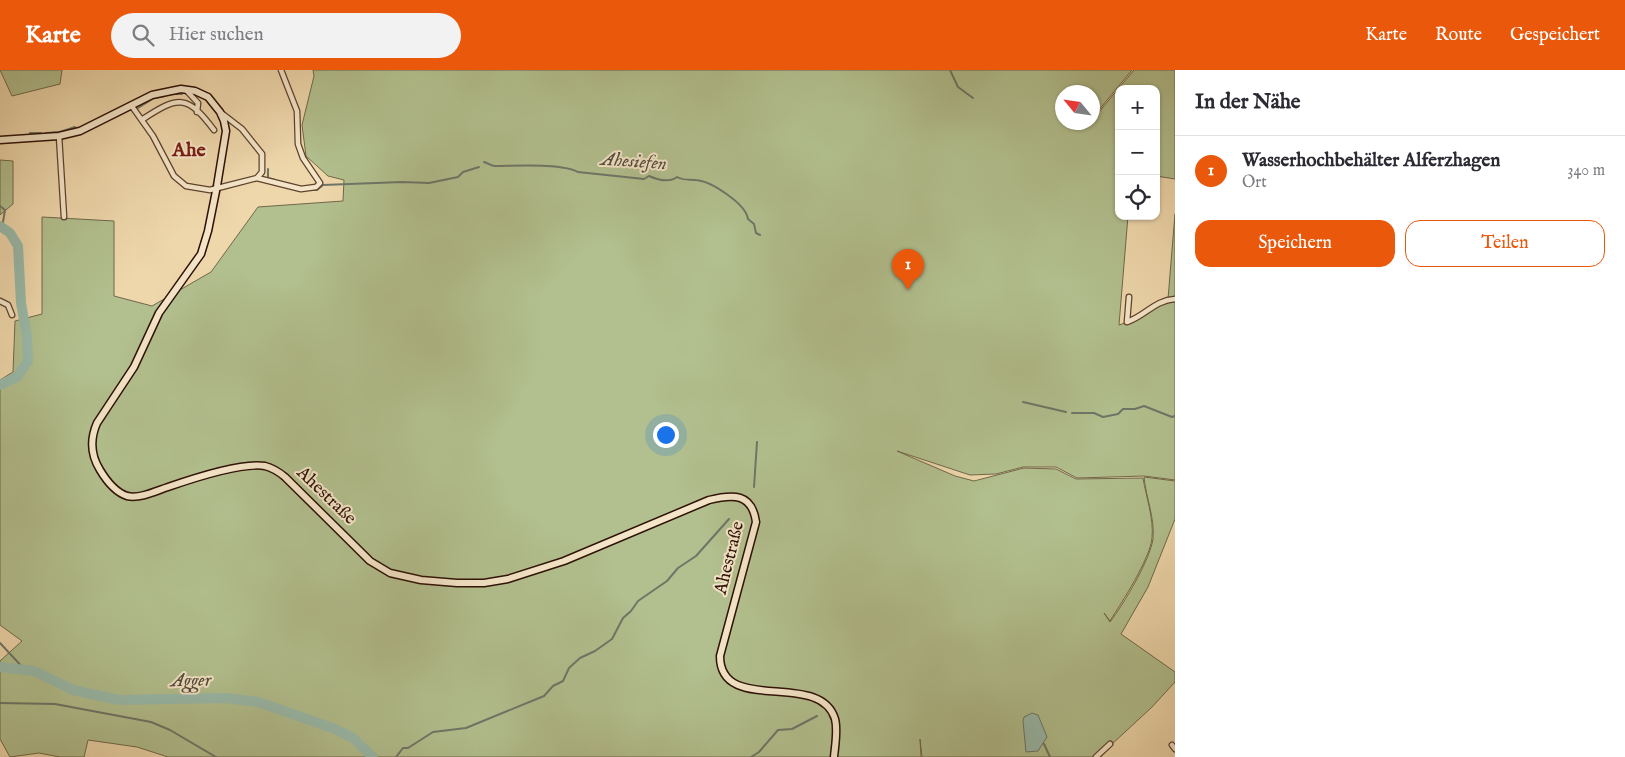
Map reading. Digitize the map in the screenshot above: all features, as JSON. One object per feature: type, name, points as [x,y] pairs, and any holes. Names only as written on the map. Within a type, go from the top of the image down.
[{"type":"main road","points":[[0,140],[59,136],[102,122],[131,105],[162,91],[185,89],[208,97],[220,112]]},
{"type":"main road","name":"Ahestraße","points":[[220,112],[226,131],[208,231],[201,254],[159,313],[134,367],[97,423],[90,441],[99,469],[117,491],[128,496],[143,496],[192,479],[249,467],[264,466],[275,469],[286,477],[370,561],[383,569],[390,573],[421,580],[457,583],[484,583],[517,576],[564,561],[709,500],[735,496],[745,500],[754,510],[756,522],[720,656],[720,663],[724,674],[734,684],[760,690],[792,693],[823,703],[831,710],[836,720],[834,757]]},
{"type":"street","points":[[131,105],[142,119],[174,176],[186,186],[210,190],[217,186],[257,178],[301,189],[316,187],[320,183],[303,158],[298,144],[297,111],[281,70]]},
{"type":"street","points":[[185,89],[198,103],[197,112]]},
{"type":"street","points":[[142,119],[165,104],[174,102],[188,104],[214,130]]},
{"type":"street","points":[[220,112],[242,129],[262,154],[262,172],[257,178]]},
{"type":"street","points":[[59,136],[64,217]]},
{"type":"street","points":[[1129,297],[1127,322],[1136,319],[1164,300],[1175,299]]},
{"type":"street","points":[[0,301],[8,305],[12,315]]},
{"type":"street","points":[[1096,757],[1110,744]]},
{"type":"green space","points":[[0,70],[62,70],[60,84],[12,96]]},
{"type":"green space","points":[[313,70],[1132,70],[1120,85],[1115,85],[1115,90],[1100,109],[1100,85],[1055,85],[1055,130],[1100,130],[1100,111],[1115,93],[1115,220],[1128,220],[1119,325],[1136,319],[1148,309],[1175,299],[1175,480],[1144,476],[1077,478],[1056,467],[1023,467],[996,474],[970,475],[897,451],[955,476],[974,481],[1024,468],[1056,469],[1076,479],[1143,478],[1152,523],[1150,547],[1135,580],[1110,621],[1104,613],[1110,622],[1129,594],[1151,548],[1153,539],[1153,523],[1144,477],[1175,481],[1175,519],[1148,587],[1121,634],[1175,672],[1175,682],[1152,707],[1098,757],[922,757],[920,739],[921,757],[168,757],[137,747],[88,740],[84,757],[60,757],[39,753],[10,757],[0,739],[0,661],[22,641],[0,625],[0,380],[13,372],[15,321],[42,314],[42,217],[114,221],[114,296],[152,306],[211,272],[258,207],[343,201],[344,180],[328,176],[306,156],[302,125],[314,76]]},
{"type":"green space","points":[[1134,70],[1175,70],[1175,179],[1160,177],[1160,85],[1121,85]]},
{"type":"green space","points":[[0,160],[13,161],[13,204],[0,215]]},
{"type":"green space","points":[[1175,214],[1175,298],[1168,299]]},
{"type":"shaded area","points":[[1032,713],[1038,715],[1047,737],[1038,751],[1026,752],[1023,721],[1024,717]]},
{"type":"waterway","points":[[950,70],[958,87],[973,98]]},
{"type":"waterway","name":"Ahesiefen","points":[[169,94],[182,94]]},
{"type":"waterway","name":"Ahesiefen","points":[[138,108],[154,98],[165,96]]},
{"type":"waterway","name":"Ahesiefen","points":[[46,133],[60,132],[75,127]]},
{"type":"waterway","name":"Ahesiefen","points":[[30,133],[41,133]]},
{"type":"waterway","name":"Ahesiefen","points":[[484,162],[492,166],[550,166],[578,172],[644,179],[649,176],[660,180],[677,177],[702,181],[719,189],[735,200],[746,213],[748,219],[754,224],[756,233],[760,235]]},
{"type":"waterway","name":"Ahesiefen","points":[[307,190],[317,190],[323,185],[402,182],[429,183],[458,177],[463,172],[479,167]]},
{"type":"waterway","name":"Ahesiefen","points":[[268,169],[268,178],[275,180]]},
{"type":"waterway","name":"Ahesiefen","points":[[0,206],[5,210],[2,228]]},
{"type":"waterway","name":"Agger","points":[[0,226],[10,233],[18,246],[21,303],[27,337],[28,361],[17,377],[0,385]]},
{"type":"waterway","points":[[1023,402],[1066,412]]},
{"type":"waterway","points":[[1072,413],[1094,413],[1103,417],[1118,414],[1123,409],[1135,409],[1144,406],[1172,417],[1175,416]]},
{"type":"waterway","points":[[754,487],[757,442]]},
{"type":"waterway","points":[[396,757],[403,748],[408,748],[433,732],[466,728],[544,696],[553,686],[563,681],[569,668],[580,658],[595,651],[612,639],[623,618],[638,601],[667,581],[678,568],[696,556],[729,519]]},
{"type":"waterway","points":[[0,643],[25,670]]},
{"type":"waterway","name":"Agger","points":[[0,667],[34,671],[73,690],[119,700],[225,698],[258,702],[335,729],[353,738],[373,757]]},
{"type":"waterway","points":[[0,703],[55,704],[151,722],[170,730],[216,757]]},
{"type":"waterway","points":[[751,757],[759,752],[778,730],[792,729],[817,716]]},
{"type":"waterway","points":[[1044,744],[1050,757]]},
{"type":"place","name":"Wasserhochbehälter Alferzhagen","points":[[908,290]]},
{"type":"district","name":"Ahe","points":[[189,150]]}]
